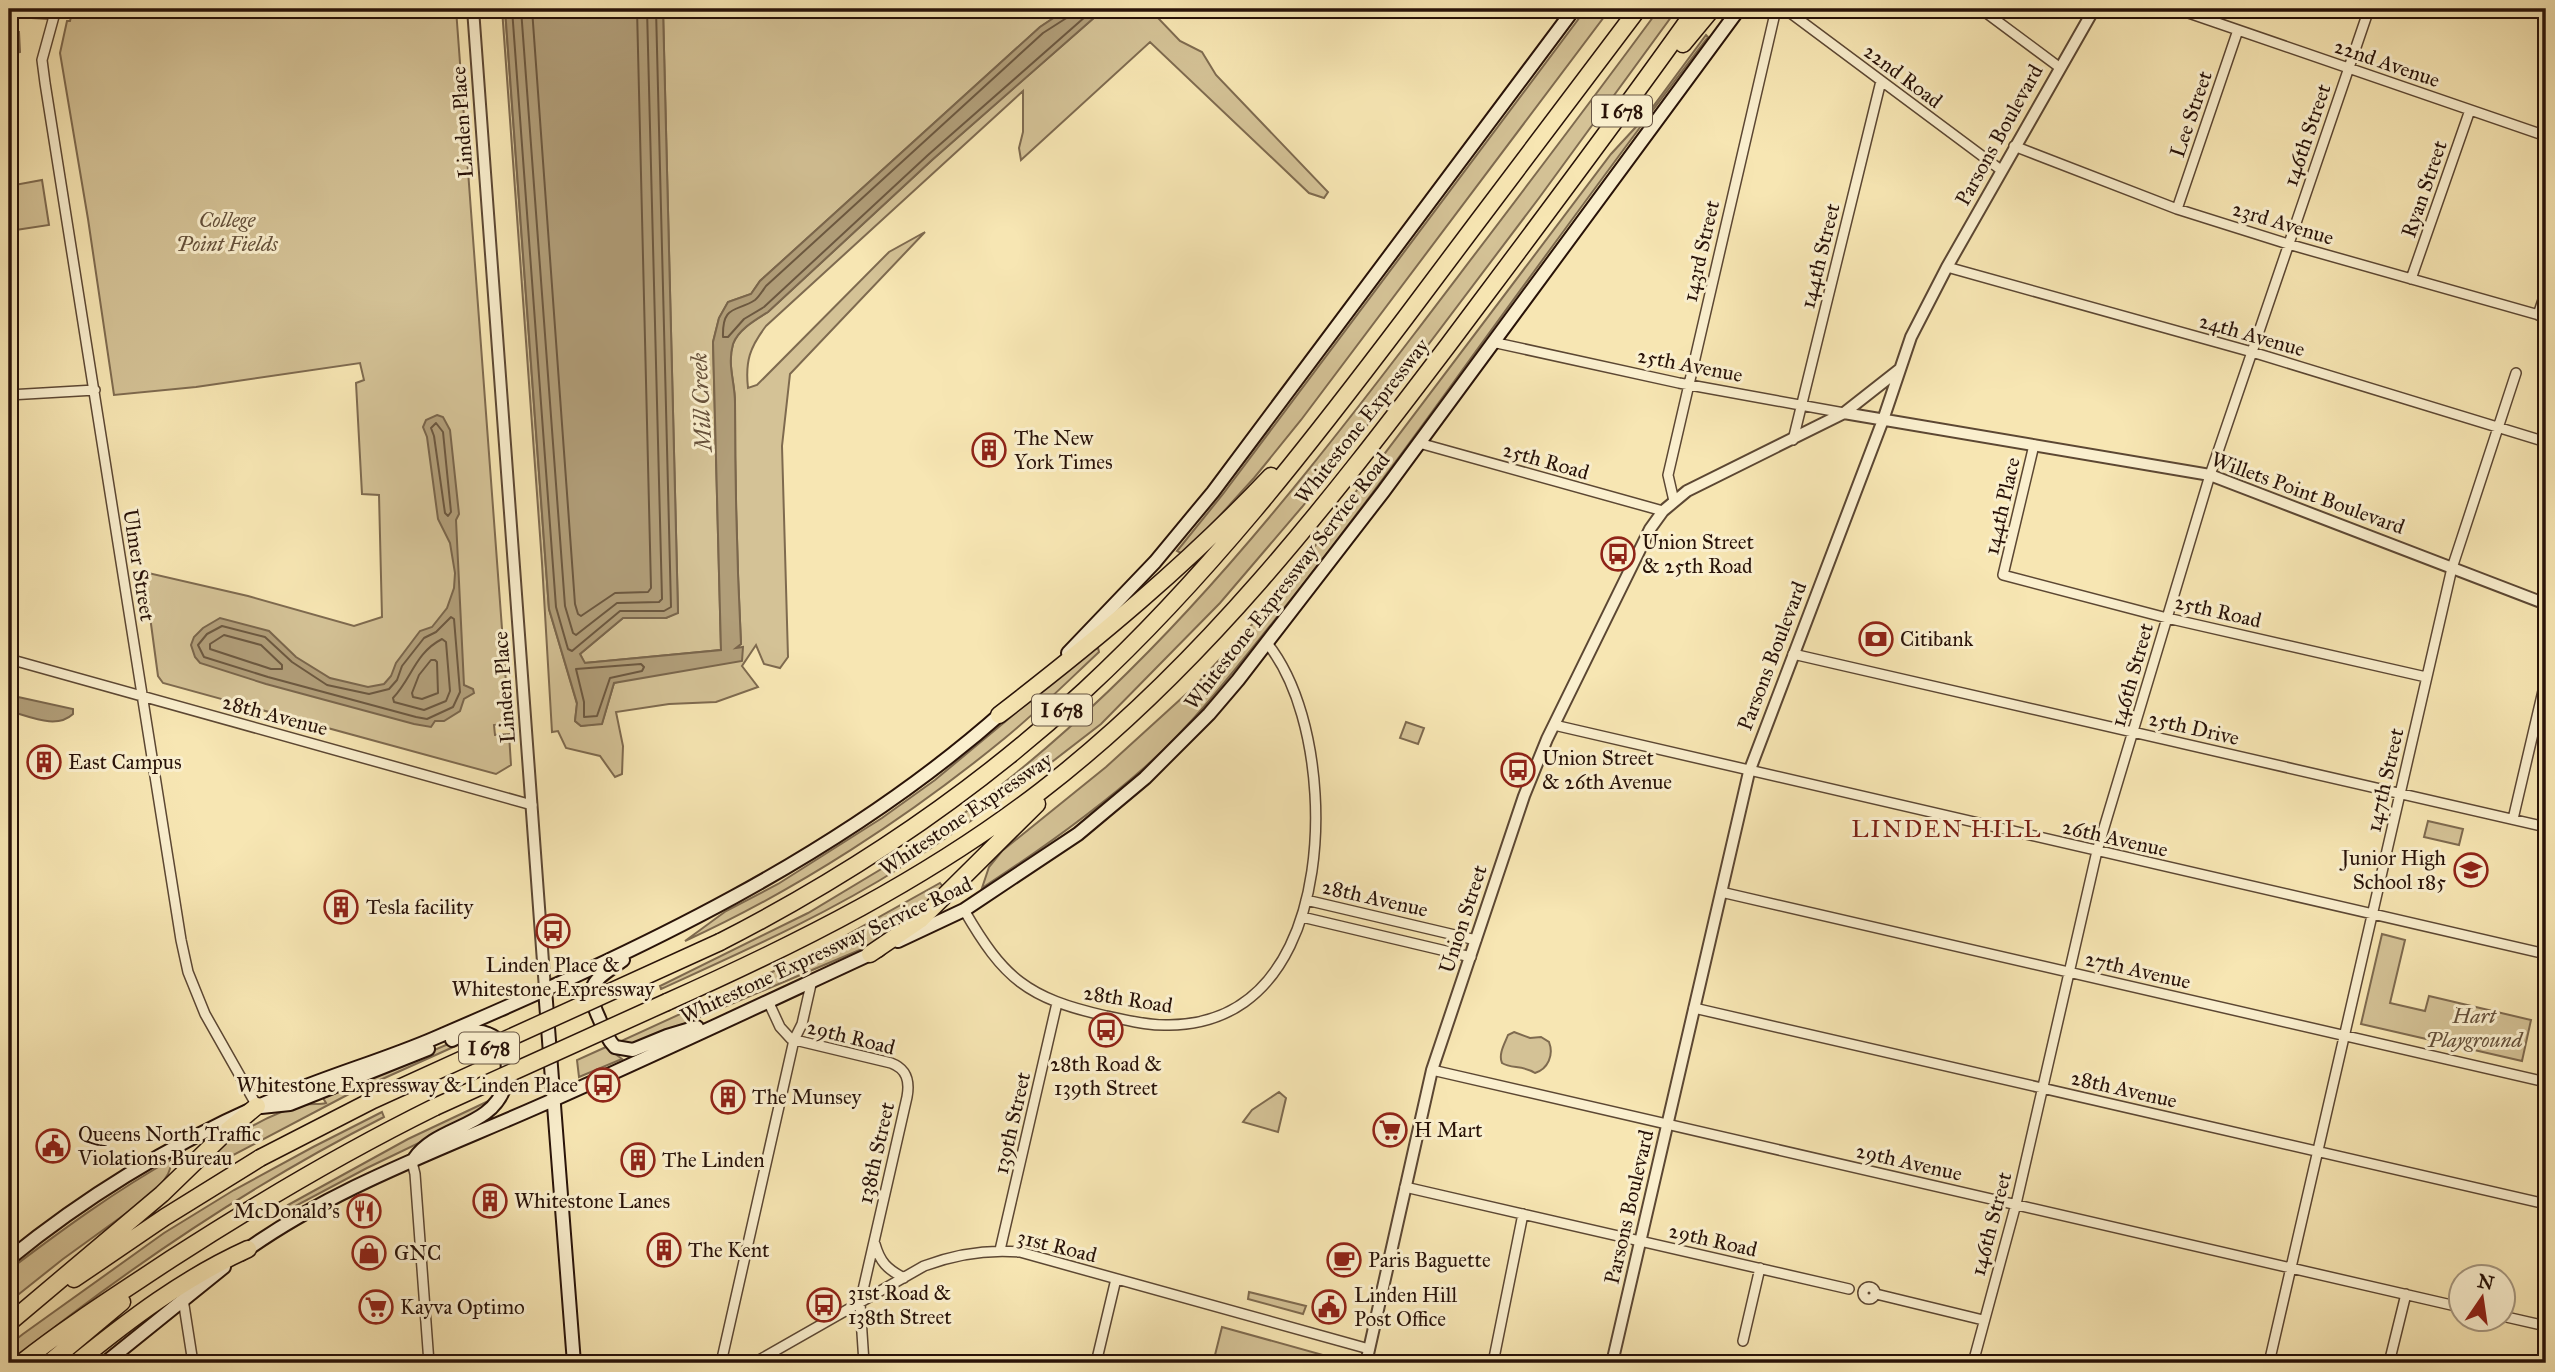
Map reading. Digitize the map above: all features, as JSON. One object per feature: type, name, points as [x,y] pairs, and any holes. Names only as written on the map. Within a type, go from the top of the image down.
[{"type":"highway","points":[[1506,184],[1625,9]]},
{"type":"highway","name":"Whitestone Expressway","points":[[9,1325],[142,1232],[260,1158],[373,1100],[720,942],[822,886],[898,838],[973,784],[1044,726],[1125,652],[1200,574],[1261,504],[1341,403],[1638,9]]},
{"type":"highway","name":"Whitestone Expressway","points":[[22,1363],[92,1311],[207,1236],[318,1169],[435,1107],[788,947],[903,885],[1017,809],[1111,733],[1204,643],[1312,519],[1376,440],[1548,212],[1696,9]]},
{"type":"highway","points":[[1548,212],[1712,9]]},
{"type":"highway","points":[[999,715],[1088,646],[1184,564],[1224,526],[1341,403]]},
{"type":"highway","points":[[870,954],[920,920],[1111,733]]},
{"type":"highway","points":[[9,1325],[162,1194],[257,1106]]},
{"type":"highway","name":"I 678","points":[[48,1363],[142,1285],[207,1236]]},
{"type":"highway","points":[[76,1363],[131,1319],[184,1282],[248,1249]]},
{"type":"main road","points":[[9,1259],[108,1186],[257,1106],[423,1043],[646,943],[745,892],[838,836],[928,772],[1053,667],[1105,615],[1191,520],[1574,9]]},
{"type":"main road","name":"Whitestone Expressway Service Road","points":[[105,1363],[248,1249],[328,1201],[555,1100],[964,909],[1068,841],[1139,783],[1209,714],[1267,643],[1419,443],[1739,9]]},
{"type":"main road","points":[[646,943],[601,977],[591,991],[592,1003],[613,1045],[621,1050],[633,1050],[675,1033],[724,1021]]},
{"type":"main road","name":"Linden Place","points":[[545,989],[573,1363]]},
{"type":"main road","points":[[257,1106],[278,1107],[290,1104],[470,1032],[482,1032],[495,1037],[504,1049],[508,1068],[505,1085],[497,1102],[485,1115],[429,1143],[412,1163]]},
{"type":"street","name":"Linden Place","points":[[473,9],[545,989]]},
{"type":"street","name":"143rd Street","points":[[1674,501],[1668,475],[1776,9]]},
{"type":"street","name":"22nd Road","points":[[1785,9],[2001,170]]},
{"type":"street","points":[[1982,9],[2059,67]]},
{"type":"street","name":"Parsons Boulevard","points":[[1612,1363],[1749,772],[1883,420],[1911,337],[2014,146],[2094,9]]},
{"type":"street","name":"22nd Avenue","points":[[2177,9],[2546,136]]},
{"type":"street","name":"146th Street","points":[[1973,1363],[2016,1204],[2097,851],[2210,475],[2370,9]]},
{"type":"street","points":[[9,12],[55,11]]},
{"type":"street","name":"Ulmer Street","points":[[55,11],[43,60],[186,963],[210,1025],[257,1106]]},
{"type":"street","name":"Lee Street","points":[[2177,209],[2238,30]]},
{"type":"street","name":"144th Street","points":[[1793,440],[1881,80]]},
{"type":"street","name":"Ryan Street","points":[[2411,279],[2470,110]]},
{"type":"street","name":"23rd Avenue","points":[[2014,146],[2177,209],[2288,244],[2542,316]]},
{"type":"street","name":"24th Avenue","points":[[1947,267],[2252,352],[2546,442]]},
{"type":"street","points":[[2542,316],[2546,291]]},
{"type":"street","name":"25th Avenue","points":[[1492,342],[1688,385],[1883,420]]},
{"type":"street","points":[[1663,511],[1704,481],[1844,413],[1900,369]]},
{"type":"street","name":"147th Street","points":[[2269,1363],[2452,568],[2516,373]]},
{"type":"street","points":[[9,396],[94,390]]},
{"type":"street","name":"Willets Point Boulevard","points":[[1883,420],[2210,475],[2546,604]]},
{"type":"street","name":"25th Road","points":[[1419,443],[1663,511]]},
{"type":"street","name":"144th Place","points":[[2003,575],[2034,445]]},
{"type":"street","name":"Union Street","points":[[1366,1363],[1432,1070],[1531,774],[1650,528],[1663,511]]},
{"type":"street","name":"25th Road","points":[[2003,575],[2167,618],[2426,677]]},
{"type":"street","name":"28th Road","points":[[964,909],[985,946],[1005,971],[1025,987],[1057,1003],[1153,1025],[1187,1024],[1212,1017],[1244,1001],[1266,982],[1287,953],[1302,917],[1316,830],[1311,763],[1295,698],[1283,669],[1267,643]]},
{"type":"street","name":"25th Drive","points":[[1793,654],[2546,827]]},
{"type":"street","name":"28th Avenue","points":[[9,659],[532,805]]},
{"type":"street","points":[[2514,820],[2546,678]]},
{"type":"street","name":"26th Avenue","points":[[1554,724],[1749,772],[2546,954]]},
{"type":"street","name":"27th Avenue","points":[[1721,892],[2546,1082]]},
{"type":"street","name":"28th Avenue","points":[[1306,900],[1476,940]]},
{"type":"street","name":"28th Avenue","points":[[1302,917],[1471,957]]},
{"type":"street","points":[[721,1363],[794,1040],[801,1027],[812,980]]},
{"type":"street","name":"29th Road","points":[[768,1001],[781,1030],[794,1040],[891,1063],[905,1072]]},
{"type":"street","name":"139th Street","points":[[1000,1250],[1057,1003]]},
{"type":"street","name":"28th Avenue","points":[[1694,1008],[2546,1204]]},
{"type":"street","name":"29th Avenue","points":[[1432,1070],[2446,1304]]},
{"type":"street","name":"138th Street","points":[[864,1363],[860,1303],[908,1097],[909,1083],[905,1072]]},
{"type":"street","points":[[412,1163],[429,1363]]},
{"type":"street","name":"29th Road","points":[[1405,1187],[1849,1289]]},
{"type":"street","points":[[1493,1363],[1522,1214]]},
{"type":"street","points":[[874,1242],[879,1258],[886,1268],[904,1278]]},
{"type":"street","name":"31st Road","points":[[754,1363],[904,1278],[945,1258],[1000,1250],[1020,1252],[1369,1349]]},
{"type":"street","points":[[1743,1341],[1760,1268]]},
{"type":"street","points":[[1096,1363],[1116,1279]]},
{"type":"street","points":[[1876,1294],[1983,1320]]},
{"type":"street","points":[[2389,1363],[2406,1294]]},
{"type":"street","points":[[183,1299],[193,1363]]},
{"type":"street","points":[[2516,1319],[2546,1326]]},
{"type":"green space","name":"College Point Fields","points":[[73,9],[456,9],[509,723],[494,725],[495,735],[509,734],[511,765],[496,774],[163,683],[158,676],[144,572],[248,596],[354,626],[382,617],[379,495],[362,494],[356,383],[364,380],[360,363],[196,387],[114,395],[60,53],[67,21],[70,21]]},
{"type":"green space","points":[[502,9],[505,9],[549,609],[577,704],[575,721],[581,726],[602,723],[614,683],[741,644],[735,402],[731,359],[735,339],[748,325],[768,312],[932,160],[1104,9],[1158,9],[1157,17],[1180,41],[1202,52],[1216,75],[1328,192],[1324,198],[1309,193],[1150,42],[1021,160],[1019,148],[1023,132],[1023,91],[766,326],[756,341],[748,362],[748,388],[757,385],[889,252],[925,232],[790,374],[782,446],[788,657],[780,668],[764,664],[756,645],[742,666],[758,687],[716,702],[669,704],[616,712],[623,746],[622,774],[615,777],[600,756],[566,748],[558,731],[552,732]]},
{"type":"green space","points":[[663,9],[1067,9],[1040,27],[760,281],[751,294],[728,302],[719,318],[713,342],[721,650],[584,663],[580,654],[623,618],[666,618],[678,612]]},
{"type":"green space","points":[[1586,9],[1610,9],[1301,420],[1254,478],[1195,543],[1181,553],[1177,551],[1223,494]]},
{"type":"green space","points":[[1659,9],[1677,9],[1376,414],[1302,507],[1220,603],[1101,724],[1013,792],[925,852],[920,844],[993,792],[1061,735],[1127,674],[1189,610],[1248,543],[1361,404]]},
{"type":"green space","points":[[9,31],[19,32],[20,52],[9,55]]},
{"type":"green space","points":[[1706,35],[1708,37],[1362,506],[1210,700],[1162,751],[1126,784],[1066,830],[982,888],[989,867],[1002,851],[1106,767],[1195,686],[1271,604],[1611,154],[1646,116]]},
{"type":"green space","points":[[42,180],[49,225],[9,231],[9,186]]},
{"type":"green space","points":[[1098,648],[1099,652],[1005,738],[892,823],[769,899],[685,941],[726,911],[778,884],[882,818],[935,780],[1091,650]]},
{"type":"green space","points":[[1406,722],[1424,728],[1418,744],[1400,738]]},
{"type":"green space","points":[[2428,821],[2463,829],[2459,845],[2424,837]]},
{"type":"green space","points":[[898,859],[903,866],[844,901],[661,989],[660,986],[808,913]]},
{"type":"green space","points":[[940,883],[944,888],[921,914],[874,944],[641,1042],[619,1042],[818,951]]},
{"type":"green space","name":"Hart Playground","points":[[2382,934],[2405,940],[2390,1003],[2425,1011],[2429,996],[2531,1020],[2522,1061],[2361,1024]]},
{"type":"green space","points":[[1514,1032],[1530,1038],[1541,1037],[1549,1042],[1550,1056],[1543,1068],[1535,1073],[1502,1063],[1504,1045],[1508,1035]]},
{"type":"green space","points":[[469,1035],[480,1035],[349,1094],[222,1161],[216,1151],[247,1129],[269,1118],[292,1108],[326,1103],[323,1098]]},
{"type":"green space","points":[[606,1047],[622,1059],[579,1077],[577,1060]]},
{"type":"green space","points":[[1279,1092],[1286,1098],[1278,1132],[1243,1122],[1252,1110]]},
{"type":"green space","points":[[497,1097],[475,1116],[290,1209],[288,1205],[408,1139]]},
{"type":"green space","points":[[382,1112],[384,1117],[285,1171],[190,1230],[98,1294],[9,1363],[9,1345],[164,1233],[234,1190]]},
{"type":"green space","points":[[174,1158],[157,1191],[9,1302],[9,1270],[110,1197]]},
{"type":"green space","points":[[1249,1292],[1306,1306],[1303,1314],[1248,1299]]},
{"type":"green space","points":[[1222,1327],[1348,1362],[1348,1363],[1213,1363]]},
{"type":"water","points":[[505,9],[663,9],[678,613],[666,618],[623,618],[580,654],[585,663],[721,650],[713,342],[719,318],[728,302],[751,294],[760,281],[1040,27],[1067,9],[1104,9],[932,160],[768,312],[735,339],[731,359],[735,403],[741,644],[736,648],[743,647],[742,661],[614,683],[602,724],[581,726],[575,721],[577,703],[549,609]]},
{"type":"water","points":[[437,415],[443,417],[450,430],[459,514],[456,520],[464,685],[473,689],[474,693],[464,699],[460,711],[444,721],[435,721],[431,727],[414,724],[266,684],[200,663],[191,645],[194,637],[220,618],[269,631],[296,657],[330,678],[368,687],[384,684],[420,631],[432,627],[447,608],[454,588],[455,573],[450,543],[438,519],[427,437],[423,427],[426,420]]},
{"type":"water","points":[[9,695],[73,709],[73,714],[66,719],[51,721],[9,711]]},
{"type":"place","name":"The New York Times","points":[[989,450]]},
{"type":"place","name":"Union Street & 25th Road","points":[[1618,554]]},
{"type":"place","name":"Citibank","points":[[1876,639]]},
{"type":"place","name":"East Campus","points":[[44,762]]},
{"type":"place","name":"Union Street & 26th Avenue","points":[[1518,770]]},
{"type":"place","name":"Junior High School 185","points":[[2471,870]]},
{"type":"place","name":"Tesla facility","points":[[341,907]]},
{"type":"place","name":"Linden Place & Whitestone Expressway","points":[[553,931]]},
{"type":"place","name":"28th Road & 139th Street","points":[[1106,1030]]},
{"type":"place","name":"Whitestone Expressway & Linden Place","points":[[603,1085]]},
{"type":"place","name":"The Munsey","points":[[728,1097]]},
{"type":"place","name":"H Mart","points":[[1390,1130]]},
{"type":"place","name":"Queens North Traffic Violations Bureau","points":[[53,1146]]},
{"type":"place","name":"The Linden","points":[[638,1160]]},
{"type":"place","name":"Whitestone Lanes","points":[[490,1201]]},
{"type":"place","name":"McDonald's","points":[[364,1211]]},
{"type":"place","name":"The Kent","points":[[664,1250]]},
{"type":"place","name":"GNC","points":[[369,1253]]},
{"type":"place","name":"Paris Baguette","points":[[1344,1260]]},
{"type":"place","name":"31st Road & 138th Street","points":[[824,1305]]},
{"type":"place","name":"Kayva Optimo","points":[[376,1307]]},
{"type":"place","name":"Linden Hill Post Office","points":[[1329,1307]]},
{"type":"district","name":"LINDEN HILL","points":[[1947,829]]},
{"type":"water label","name":"Mill Creek","points":[[701,402]]}]
